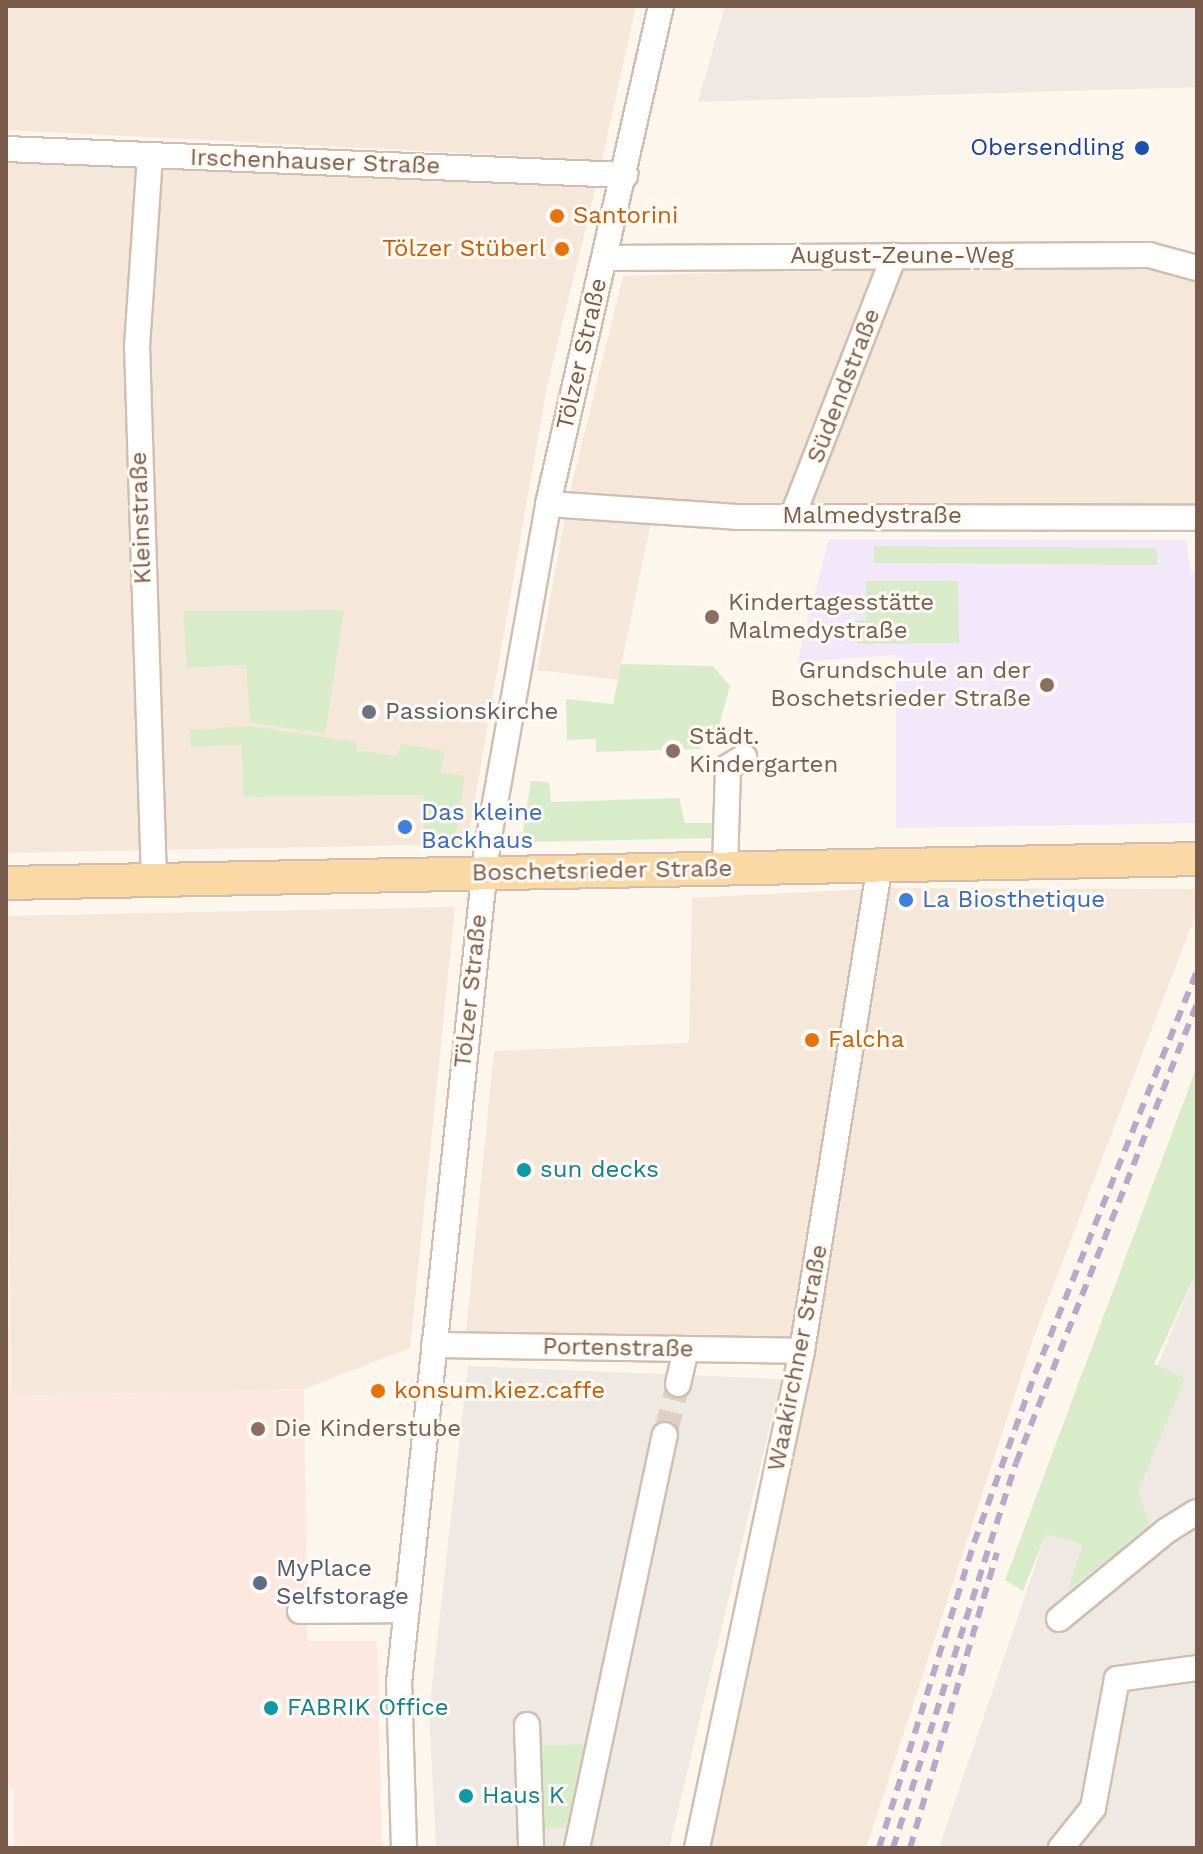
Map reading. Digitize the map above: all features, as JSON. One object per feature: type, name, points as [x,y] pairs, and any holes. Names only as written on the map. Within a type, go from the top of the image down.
[{"type":"main road","name":"Boschetsrieder Straße","points":[[6,883],[1197,859]]},
{"type":"street","name":"Tölzer Straße","points":[[404,1848],[399,1683],[484,874],[548,504],[661,6]]},
{"type":"street","name":"Irschenhauser Straße","points":[[6,149],[625,175]]},
{"type":"street","name":"Kleinstraße","points":[[150,156],[137,345],[154,880]]},
{"type":"street","name":"August-Zeune-Weg","points":[[605,258],[1149,255],[1197,268]]},
{"type":"street","name":"Südendstraße","points":[[793,515],[894,256]]},
{"type":"street","name":"Malmedystraße","points":[[548,504],[668,514],[1197,518]]},
{"type":"street","points":[[725,869],[728,767],[744,757]]},
{"type":"street","name":"Waakirchner Straße","points":[[697,1848],[802,1351],[880,864]]},
{"type":"street","name":"Portenstraße","points":[[434,1345],[802,1351]]},
{"type":"street","points":[[678,1384],[686,1349]]},
{"type":"street","points":[[577,1848],[604,1743],[639,1544],[665,1435]]},
{"type":"street","points":[[1059,1619],[1166,1531],[1197,1512]]},
{"type":"street","points":[[300,1611],[406,1610]]},
{"type":"street","points":[[1061,1848],[1093,1808],[1117,1679],[1197,1668]]},
{"type":"street","points":[[527,1725],[531,1848]]},
{"type":"shaded area","points":[[6,6],[636,6],[602,160],[6,130]]},
{"type":"shaded area","points":[[725,6],[1197,6],[1197,87],[698,102]]},
{"type":"shaded area","points":[[6,161],[597,182],[547,387],[467,844],[6,853]]},
{"type":"shaded area","points":[[1197,257],[1197,509],[655,503],[618,680],[537,670],[568,500],[623,276]]},
{"type":"shaded area","name":"Grundschule an der Boschetsrieder Straße","points":[[829,539],[1186,540],[1191,574],[1197,574],[1197,823],[896,828],[896,655],[797,662]]},
{"type":"shaded area","points":[[886,888],[1197,889],[1197,911],[1033,1339],[866,1848],[710,1848],[816,1344],[466,1331],[494,1051],[689,1043],[692,898]]},
{"type":"shaded area","points":[[455,907],[410,1348],[304,1389],[11,1396],[6,916]]},
{"type":"shaded area","points":[[6,1247],[11,1396],[304,1389],[307,1641],[377,1641],[382,1848],[14,1848],[13,1789],[6,1789]]},
{"type":"shaded area","points":[[1197,1271],[1197,1848],[939,1848],[1046,1534],[1082,1545]]},
{"type":"shaded area","points":[[468,1366],[781,1379],[669,1848],[436,1848],[429,1712]]},
{"type":"green space","points":[[874,546],[1157,548],[1157,565],[874,563]]},
{"type":"green space","points":[[866,581],[958,581],[959,643],[857,644],[857,620],[866,620]]},
{"type":"green space","points":[[344,610],[325,733],[250,723],[246,665],[187,668],[183,611]]},
{"type":"green space","points":[[621,664],[713,666],[730,686],[717,733],[699,749],[596,752],[596,739],[567,740],[566,699],[613,704]]},
{"type":"green space","points":[[249,726],[357,742],[356,750],[396,756],[402,744],[444,751],[441,772],[465,776],[454,844],[424,845],[423,795],[243,797],[242,745],[191,747],[190,730]]},
{"type":"green space","points":[[531,781],[549,782],[551,802],[679,798],[685,823],[719,823],[718,838],[529,842],[523,831]]},
{"type":"green space","points":[[1197,1066],[1197,1271],[1154,1364],[1185,1378],[1138,1491],[1150,1526],[1067,1591],[1083,1545],[1046,1534],[1023,1591],[1005,1580]]},
{"type":"green space","points":[[592,1744],[574,1826],[537,1830],[534,1745]]},
{"type":"tunnel","points":[[665,1435],[678,1384]]},
{"type":"railway","points":[[879,1848],[974,1543],[1035,1374],[1197,970]]},
{"type":"railway","points":[[893,1848],[1016,1463],[1197,1004]]},
{"type":"railway","points":[[910,1848],[997,1553]]},
{"type":"place","name":"Obersendling","points":[[1142,148]]},
{"type":"place","name":"Santorini","points":[[557,216]]},
{"type":"place","name":"Tölzer Stüberl","points":[[562,249]]},
{"type":"place","name":"Kindertagesstätte Malmedystraße","points":[[712,617]]},
{"type":"place","name":"Grundschule an der Boschetsrieder Straße","points":[[1047,685]]},
{"type":"place","name":"Passionskirche","points":[[369,712]]},
{"type":"place","name":"Städt. Kindergarten","points":[[673,751]]},
{"type":"place","name":"Das kleine Backhaus","points":[[405,827]]},
{"type":"place","name":"La Biosthetique","points":[[906,900]]},
{"type":"place","name":"Falcha","points":[[812,1040]]},
{"type":"place","name":"sun decks","points":[[524,1170]]},
{"type":"place","name":"konsum.kiez.caffe","points":[[378,1391]]},
{"type":"place","name":"Die Kinderstube","points":[[258,1429]]},
{"type":"place","name":"MyPlace Selfstorage","points":[[260,1583]]},
{"type":"place","name":"FABRIK Office","points":[[271,1708]]},
{"type":"place","name":"Haus K","points":[[466,1796]]}]
